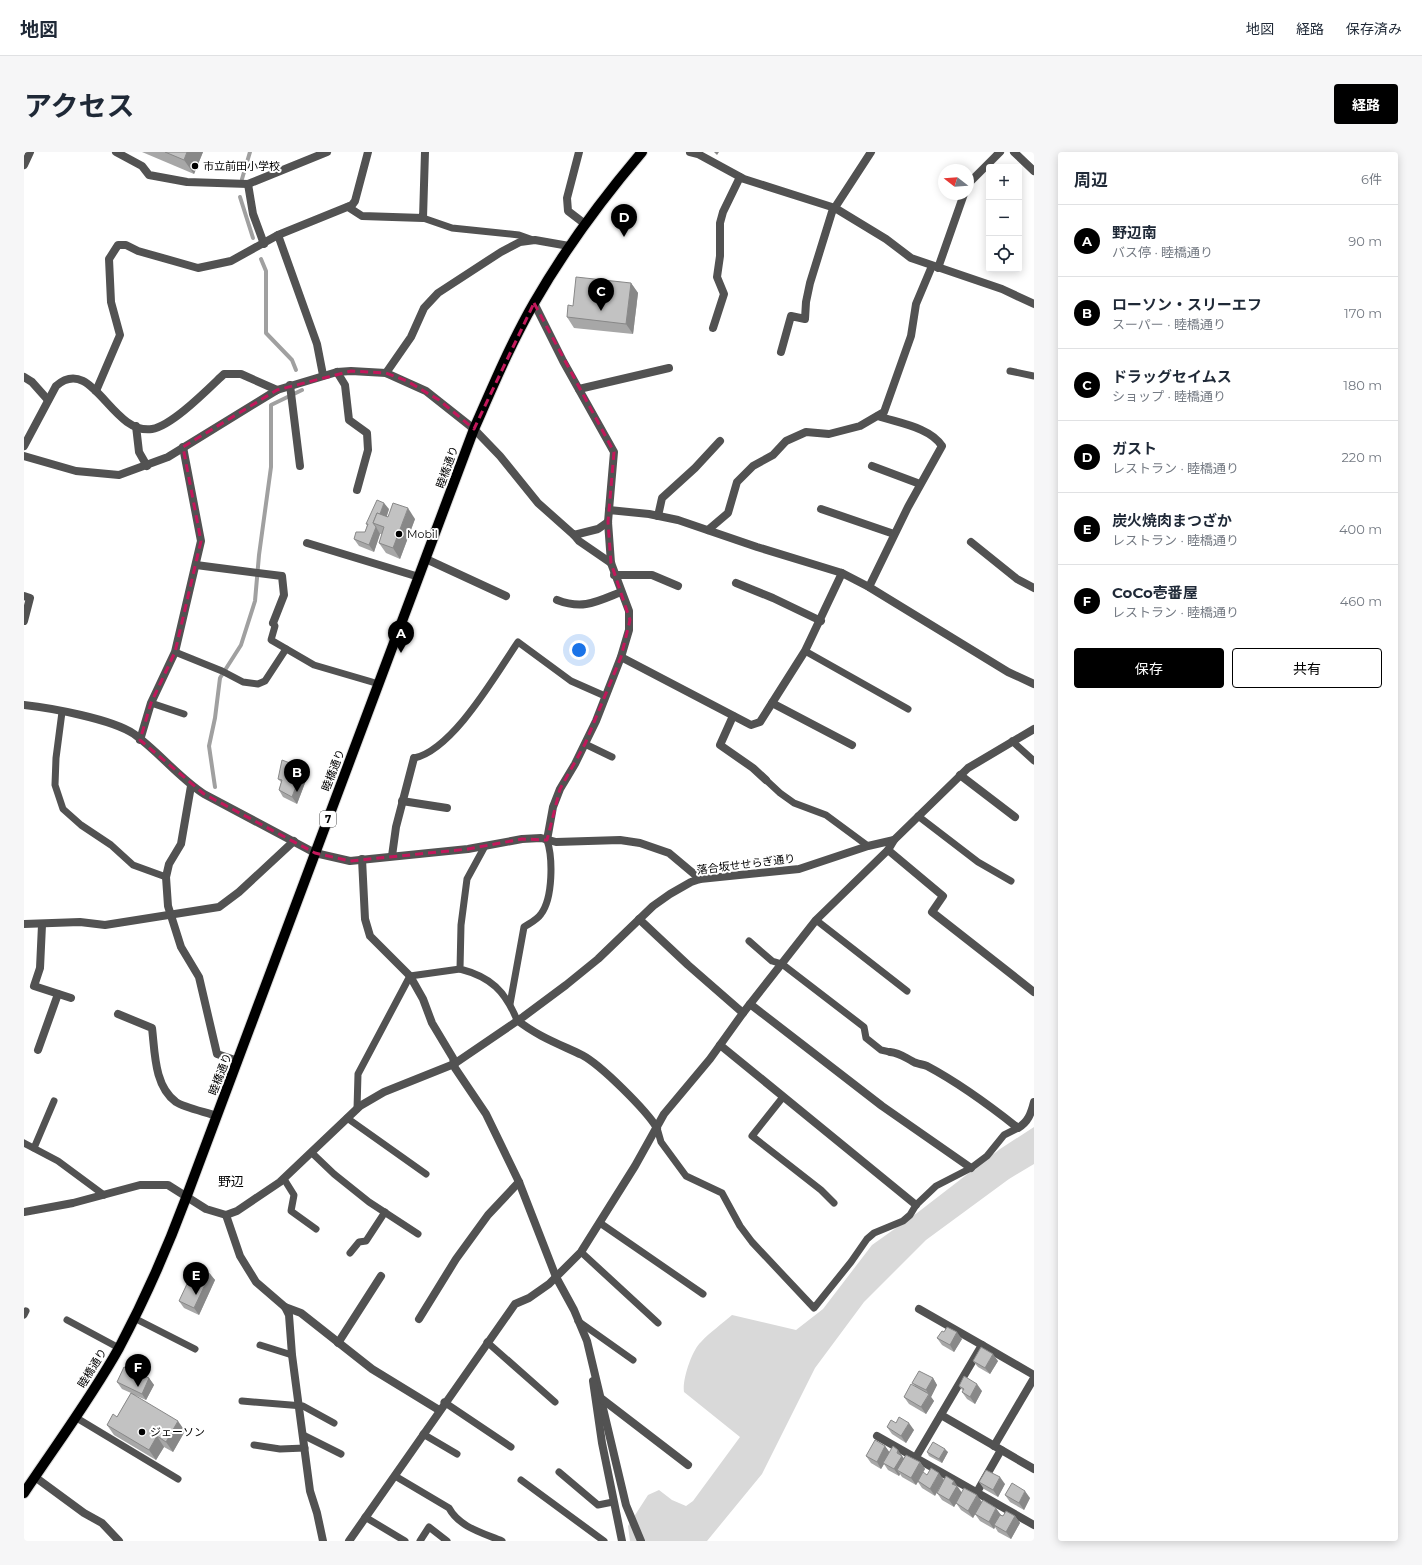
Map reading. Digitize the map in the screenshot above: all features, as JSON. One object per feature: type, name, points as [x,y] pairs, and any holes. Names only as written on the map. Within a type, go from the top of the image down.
[{"type":"main road","name":"睦橋通り","points":[[24,1493],[75,1417],[118,1348],[155,1277],[238,1061],[474,429],[504,361],[534,303],[569,246],[642,152]]},
{"type":"street","points":[[24,165],[30,152]]},
{"type":"street","points":[[116,152],[142,166],[149,175],[187,182],[248,184],[327,152]]},
{"type":"street","points":[[96,391],[120,335],[111,302],[109,259],[118,245],[126,245],[145,253],[198,268],[231,261],[278,236],[348,207],[355,201],[368,152]]},
{"type":"street","points":[[348,207],[362,216],[423,218],[425,152]]},
{"type":"street","points":[[579,152],[567,198],[568,211],[585,224]]},
{"type":"street","points":[[690,152],[698,154],[740,177],[836,208],[886,239],[911,258],[1002,289],[1034,304]]},
{"type":"street","points":[[781,352],[791,316],[805,319],[806,302],[810,283],[832,212],[872,152]]},
{"type":"street","points":[[974,178],[1000,152]]},
{"type":"street","points":[[1014,152],[1034,171]]},
{"type":"street","points":[[713,328],[724,294],[716,276],[720,256],[720,223],[723,212],[740,177]]},
{"type":"street","points":[[248,184],[253,214],[264,244]]},
{"type":"street","points":[[708,530],[728,513],[737,482],[753,466],[773,455],[786,441],[806,432],[829,434],[860,426],[884,412],[911,336],[916,304],[935,267],[962,200]]},
{"type":"street","points":[[278,236],[317,344],[323,375]]},
{"type":"street","points":[[386,373],[411,337],[424,308],[438,293],[501,252],[520,242],[535,240],[569,246]]},
{"type":"street","points":[[534,303],[579,390],[614,452],[608,522],[611,563],[630,620],[621,657],[605,696],[585,744],[560,789],[554,807],[547,840]]},
{"type":"street","points":[[579,390],[669,368]]},
{"type":"street","points":[[24,456],[76,471],[119,475],[147,466],[168,457],[277,390],[337,372],[351,371],[386,373],[426,391],[474,429],[500,456],[538,504],[579,541],[611,563]]},
{"type":"street","points":[[337,372],[345,385],[349,420],[367,433],[368,450],[357,490]]},
{"type":"street","points":[[24,446],[56,386],[62,381],[70,378],[88,383],[126,423],[151,429],[170,422],[224,374],[242,374],[277,390]]},
{"type":"street","points":[[24,377],[32,382],[48,400]]},
{"type":"street","points":[[290,387],[300,466]]},
{"type":"street","points":[[869,587],[894,534],[942,446],[938,440],[918,429],[878,416]]},
{"type":"street","points":[[136,426],[139,452],[147,466]]},
{"type":"street","points":[[658,516],[662,498],[695,468],[720,441]]},
{"type":"street","points":[[140,740],[151,703],[175,652],[201,541],[183,447]]},
{"type":"street","points":[[872,466],[920,484]]},
{"type":"street","points":[[821,508],[894,534]]},
{"type":"street","points":[[610,510],[658,516],[708,530],[757,547],[842,573],[869,587],[984,658],[1034,684]]},
{"type":"street","points":[[574,535],[598,529],[608,522]]},
{"type":"street","points":[[971,542],[1017,578],[1034,588]]},
{"type":"street","points":[[307,543],[419,577]]},
{"type":"street","points":[[426,559],[506,596]]},
{"type":"street","points":[[196,565],[282,576],[284,595],[273,623]]},
{"type":"street","points":[[621,657],[751,725],[760,722],[805,651],[821,621],[842,573]]},
{"type":"street","points":[[614,575],[652,575],[678,586]]},
{"type":"street","points":[[736,582],[821,621]]},
{"type":"street","points":[[557,600],[569,605],[579,606],[592,604],[621,592]]},
{"type":"street","points":[[24,596],[30,598],[24,621]]},
{"type":"street","points":[[772,703],[852,745]]},
{"type":"street","points":[[24,705],[62,712],[122,728],[140,740],[191,786],[315,853],[350,861],[485,846],[522,839],[547,840],[556,842],[620,840],[640,843],[670,853],[700,878]]},
{"type":"street","points":[[733,716],[720,745],[753,768],[766,780]]},
{"type":"street","points":[[349,1541],[395,1476],[444,1402],[515,1304],[529,1298],[556,1277],[581,1252],[600,1223],[664,1114],[720,1045],[743,1013],[816,920],[888,850],[894,840],[960,775],[968,768],[1034,729]]},
{"type":"street","points":[[392,856],[396,827],[414,758]]},
{"type":"street","points":[[960,775],[1015,817]]},
{"type":"street","points":[[191,786],[181,844],[169,864],[166,876],[168,906],[181,947],[199,977],[217,1054],[238,1061]]},
{"type":"street","points":[[402,801],[447,808]]},
{"type":"street","name":"落合坂せせらぎ通り","points":[[226,1215],[237,1211],[284,1179],[357,1109],[384,1092],[454,1064],[517,1020],[598,959],[639,919],[670,894],[691,882],[700,878],[799,869],[868,846],[894,840]]},
{"type":"street","points":[[24,924],[80,922],[105,925],[219,907],[239,892],[294,842]]},
{"type":"street","points":[[888,850],[943,896],[932,912],[1034,992]]},
{"type":"street","points":[[362,859],[365,919],[370,936],[410,976],[423,999],[435,1029],[453,1058],[455,1068],[486,1114],[519,1182],[556,1277],[587,1341],[626,1505],[641,1541]]},
{"type":"street","points":[[639,919],[688,965],[743,1013]]},
{"type":"street","points":[[42,924],[40,968],[34,986],[71,998]]},
{"type":"street","points":[[38,1050],[58,994]]},
{"type":"street","points":[[750,1004],[882,1106],[971,1168]]},
{"type":"street","points":[[118,1014],[152,1028],[157,1068],[166,1092],[177,1103],[217,1116]]},
{"type":"street","points":[[517,1020],[546,1040],[583,1056],[627,1094],[650,1117],[657,1128]]},
{"type":"street","points":[[720,1045],[916,1205]]},
{"type":"street","points":[[890,1052],[900,1053],[913,1062],[925,1065],[946,1077],[986,1103],[1018,1128],[1026,1123],[1032,1112],[1034,1102]]},
{"type":"street","points":[[418,1319],[456,1259],[488,1215],[519,1182]]},
{"type":"street","points":[[24,1212],[73,1203],[140,1185],[168,1185],[186,1198],[206,1209],[226,1215],[240,1256],[256,1282],[285,1307],[301,1313],[338,1344],[372,1369],[439,1410]]},
{"type":"street","points":[[338,1344],[381,1276]]},
{"type":"street","points":[[285,1307],[289,1315],[292,1355],[310,1491],[317,1513],[322,1541]]},
{"type":"street","points":[[919,1309],[1034,1375]]},
{"type":"street","points":[[587,1341],[602,1444],[622,1541]]},
{"type":"street","points":[[916,1457],[982,1345]]},
{"type":"street","points":[[977,1492],[997,1448],[1034,1378]]},
{"type":"street","points":[[602,1399],[688,1465]]},
{"type":"street","points":[[941,1415],[1034,1469]]},
{"type":"street","points":[[878,1436],[1034,1525]]},
{"type":"street","points":[[35,1477],[84,1513],[102,1523],[119,1541]]},
{"type":"lane","points":[[423,218],[452,228],[519,235],[535,240]]},
{"type":"lane","points":[[1010,371],[1034,376]]},
{"type":"lane","points":[[273,623],[275,626],[271,640],[314,665],[379,684]]},
{"type":"lane","points":[[414,758],[424,756],[454,732],[472,710],[518,642],[571,680],[605,696]]},
{"type":"lane","points":[[175,652],[225,672],[243,682],[258,684],[265,681],[288,650]]},
{"type":"lane","points":[[805,651],[908,709]]},
{"type":"lane","points":[[151,703],[184,714]]},
{"type":"lane","points":[[62,712],[56,758],[55,785],[63,809],[81,825],[111,845],[133,865],[166,876]]},
{"type":"lane","points":[[1012,741],[1034,761]]},
{"type":"lane","points":[[585,744],[612,757]]},
{"type":"lane","points":[[766,780],[794,803],[826,815],[868,846]]},
{"type":"lane","points":[[918,816],[978,862],[1011,881]]},
{"type":"lane","points":[[510,1004],[524,927],[536,920],[543,912],[550,892],[550,849],[547,840]]},
{"type":"lane","points":[[460,969],[461,925],[468,879],[485,846]]},
{"type":"lane","points":[[816,920],[907,991]]},
{"type":"lane","points":[[748,941],[772,961],[782,964],[864,1027],[866,1038],[881,1050],[890,1052]]},
{"type":"lane","points":[[357,1109],[358,1074],[410,976],[460,969],[486,979],[494,985],[510,1004],[517,1020]]},
{"type":"lane","points":[[783,1097],[752,1136],[821,1190],[834,1203]]},
{"type":"lane","points":[[34,1148],[54,1101]]},
{"type":"lane","points":[[347,1118],[426,1174]]},
{"type":"lane","points":[[657,1128],[662,1142],[686,1176],[722,1193],[740,1226],[752,1242],[814,1308],[874,1232],[903,1221],[910,1215],[916,1205],[936,1186],[971,1168],[987,1156],[1004,1135],[1018,1128]]},
{"type":"lane","points":[[24,1143],[58,1161],[104,1195]]},
{"type":"lane","points":[[312,1153],[358,1193],[418,1234]]},
{"type":"lane","points":[[284,1179],[294,1195],[291,1210],[316,1229]]},
{"type":"lane","points":[[350,1253],[359,1242],[366,1241],[385,1212]]},
{"type":"lane","points":[[600,1223],[703,1294]]},
{"type":"lane","points":[[581,1252],[658,1323]]},
{"type":"lane","points":[[134,1318],[195,1349]]},
{"type":"lane","points":[[67,1320],[118,1348]]},
{"type":"lane","points":[[578,1320],[633,1360]]},
{"type":"lane","points":[[487,1342],[555,1402]]},
{"type":"lane","points":[[260,1345],[292,1355]]},
{"type":"lane","points":[[242,1401],[299,1405],[334,1423]]},
{"type":"lane","points":[[444,1402],[511,1447]]},
{"type":"lane","points":[[75,1417],[178,1479]]},
{"type":"lane","points":[[423,1434],[457,1454]]},
{"type":"lane","points":[[303,1435],[341,1454]]},
{"type":"lane","points":[[254,1445],[280,1449],[305,1448]]},
{"type":"lane","points":[[559,1472],[598,1505],[613,1502]]},
{"type":"lane","points":[[395,1476],[449,1508],[454,1517],[461,1523],[502,1541]]},
{"type":"lane","points":[[521,1480],[604,1541]]},
{"type":"lane","points":[[365,1517],[405,1541]]},
{"type":"lane","points":[[420,1541],[429,1527],[447,1541]]},
{"type":"highlighted area","points":[[534,303],[614,452],[608,522],[611,563],[630,620],[621,657],[585,744],[560,789],[547,840],[522,839],[468,849],[350,861],[315,853],[204,794],[140,740],[151,703],[175,652],[201,541],[183,447],[277,390],[351,371],[386,373],[407,381],[439,400],[474,429]]},
{"type":"shaded area","points":[[1034,1127],[1034,1164],[1009,1179],[926,1240],[864,1302],[815,1368],[762,1474],[707,1541],[630,1541],[628,1526],[648,1495],[659,1490],[672,1500],[686,1506],[693,1501],[740,1437],[684,1392],[686,1373],[691,1358],[705,1338],[732,1315],[796,1330],[823,1309],[872,1245],[917,1213],[1000,1149]]},
{"type":"building","points":[[165,152],[187,152],[184,160]]},
{"type":"building","points":[[576,277],[631,283],[626,324],[567,317],[568,305],[573,306]]},
{"type":"building","points":[[377,500],[384,503],[380,514],[377,513],[373,523],[376,527],[369,545],[354,539],[356,532],[365,532],[368,524],[366,524]]},
{"type":"building","points":[[393,503],[408,508],[393,548],[379,543],[384,527],[373,523],[377,513],[388,517]]},
{"type":"building","points":[[282,760],[303,768],[292,797],[279,790],[282,780],[278,779]]},
{"type":"building","points":[[195,1267],[210,1274],[194,1308],[179,1301]]},
{"type":"building","points":[[947,1327],[957,1332],[950,1345],[937,1338]]},
{"type":"building","points":[[981,1347],[993,1354],[985,1368],[973,1361]]},
{"type":"building","points":[[124,1367],[149,1378],[142,1394],[117,1382]]},
{"type":"building","points":[[919,1371],[933,1378],[926,1390],[912,1383]]},
{"type":"building","points":[[964,1376],[977,1384],[970,1397],[962,1392],[964,1389],[959,1386]]},
{"type":"building","points":[[911,1384],[929,1394],[921,1407],[904,1397]]},
{"type":"building","points":[[131,1393],[178,1421],[166,1442],[157,1436],[149,1450],[107,1425],[113,1414],[117,1417]]},
{"type":"building","points":[[899,1417],[909,1423],[901,1436],[887,1427],[891,1420],[896,1423]]},
{"type":"building","points":[[875,1440],[885,1446],[877,1462],[866,1456]]},
{"type":"building","points":[[933,1442],[945,1449],[939,1459],[927,1452]]},
{"type":"building","points":[[893,1446],[898,1450],[897,1453],[902,1456],[894,1469],[883,1463]]},
{"type":"building","points":[[906,1455],[920,1462],[911,1478],[897,1470]]},
{"type":"building","points":[[931,1468],[939,1473],[930,1489],[918,1481],[923,1472],[927,1475]]},
{"type":"building","points":[[986,1470],[1000,1477],[993,1490],[979,1482]]},
{"type":"building","points":[[946,1476],[954,1481],[952,1484],[957,1486],[949,1500],[937,1493]]},
{"type":"building","points":[[1012,1483],[1025,1491],[1019,1503],[1005,1495]]},
{"type":"building","points":[[964,1488],[977,1495],[968,1511],[956,1503]]},
{"type":"building","points":[[983,1500],[996,1508],[989,1522],[975,1514]]},
{"type":"building","points":[[1006,1511],[1015,1516],[1006,1532],[994,1525],[1000,1515],[1003,1516]]},
{"type":"waterway","points":[[242,179],[250,152]]},
{"type":"waterway","points":[[240,197],[253,238]]},
{"type":"waterway","points":[[261,259],[266,271],[266,333],[292,360],[296,370]]},
{"type":"waterway","points":[[215,787],[209,746],[215,718],[220,678],[241,645],[255,601],[259,555],[271,467],[271,405],[302,390]]},
{"type":"place","name":"市立前田小学校","points":[[195,166]]},
{"type":"place","name":"ガスト","points":[[624,237]]},
{"type":"place","name":"ドラッグセイムス","points":[[601,311]]},
{"type":"place","name":"Mobil","points":[[399,534]]},
{"type":"place","name":"野辺南","points":[[401,653]]},
{"type":"place","name":"ローソン・スリーエフ","points":[[297,792]]},
{"type":"place","name":"炭火焼肉まつざか","points":[[196,1295]]},
{"type":"place","name":"CoCo壱番屋","points":[[138,1387]]},
{"type":"place","name":"ジェーソン","points":[[142,1432]]},
{"type":"district","name":"野辺","points":[[231,1181]]}]
